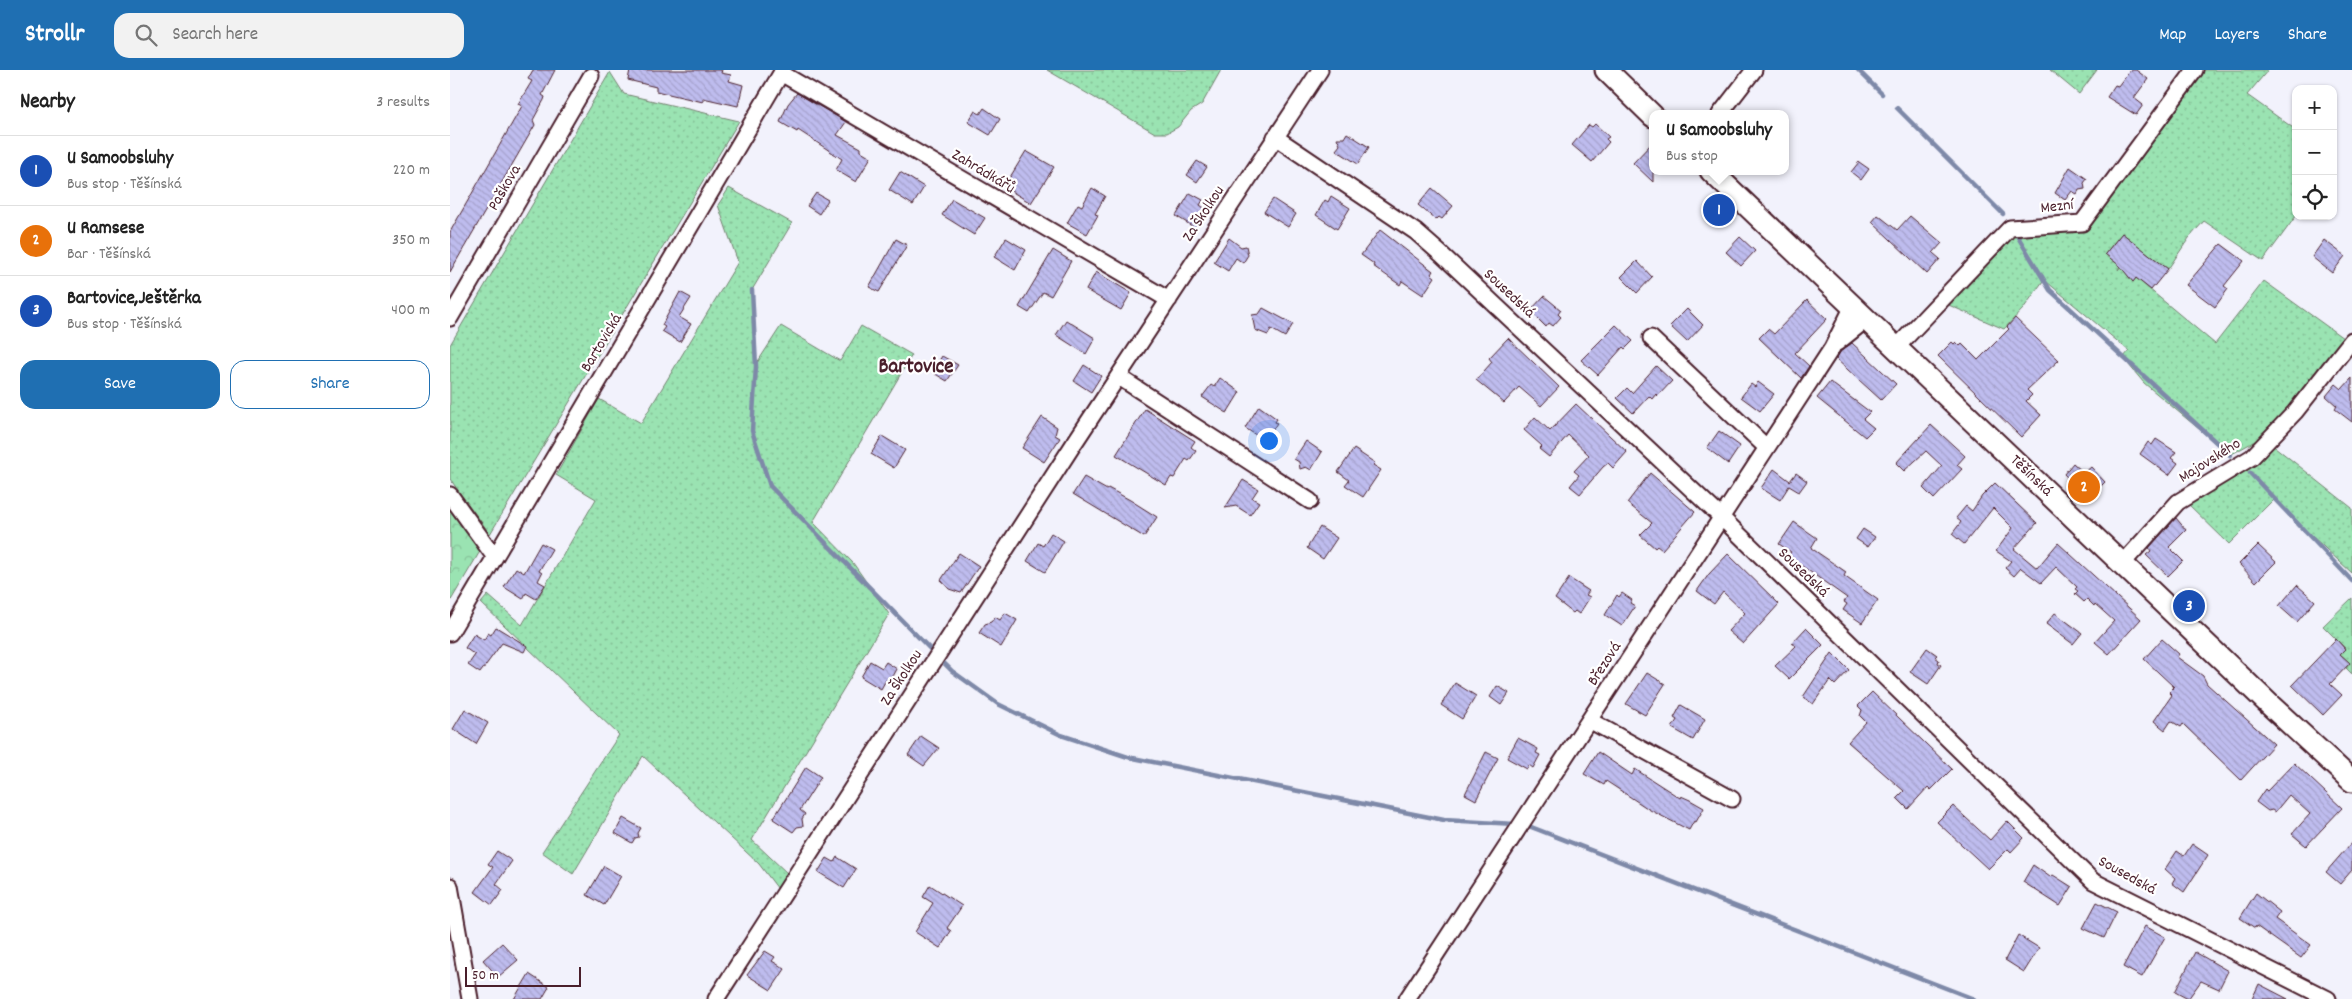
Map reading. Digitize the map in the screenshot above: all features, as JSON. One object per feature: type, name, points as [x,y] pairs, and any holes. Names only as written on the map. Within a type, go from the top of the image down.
[{"type":"main road","points":[[1606,70],[1649,112]]},
{"type":"main road","name":"Těšínská","points":[[1714,175],[2123,563],[2265,701],[2352,780]]},
{"type":"street","name":"Za Školkou","points":[[716,999],[1075,442],[1320,70]]},
{"type":"street","points":[[1723,110],[1754,70]]},
{"type":"street","name":"Mezní","points":[[1896,348],[2010,228],[2082,224],[2195,70]]},
{"type":"street","name":"Zahrádkářů","points":[[782,72],[1169,300]]},
{"type":"street","name":"Bartovická","points":[[450,634],[494,556],[782,72]]},
{"type":"street","name":"Paškova","points":[[450,318],[591,76]]},
{"type":"street","name":"Sousedská","points":[[1276,137],[1416,232],[1721,517],[2093,881],[2328,999]]},
{"type":"street","name":"Březová","points":[[1407,999],[1766,447],[1832,348],[1860,312]]},
{"type":"street","points":[[1651,338],[1766,447]]},
{"type":"street","name":"Majovského","points":[[2123,563],[2178,502],[2252,457],[2295,412],[2352,340]]},
{"type":"street","points":[[1119,377],[1310,501]]},
{"type":"street","points":[[450,496],[494,556]]},
{"type":"street","points":[[1589,720],[1732,799]]},
{"type":"street","points":[[450,886],[470,999]]},
{"type":"green space","points":[[1047,70],[1221,70],[1202,104],[1191,111],[1178,127],[1167,133],[1155,133]]},
{"type":"green space","points":[[2050,70],[2097,70],[2079,94]]},
{"type":"green space","points":[[2201,70],[2268,70],[2247,95],[2292,127],[2293,220],[2263,261],[2204,221],[2189,238],[2168,269],[2122,233],[2105,254],[2120,266],[2118,270],[2121,266],[2133,282],[2136,278],[2215,344],[2264,281],[2343,338],[2266,435],[2230,455],[2144,383],[2123,358],[2129,351],[2047,282],[2043,281],[2023,309],[2004,329],[1944,303],[2015,229],[2084,227]]},
{"type":"green space","points":[[610,72],[624,94],[739,121],[490,534],[450,479],[450,345]]},
{"type":"green space","points":[[729,188],[792,223],[752,290],[755,366],[781,326],[840,361],[861,326],[912,355],[813,522],[853,563],[889,614],[752,840],[788,874],[778,889],[759,864],[643,756],[573,874],[542,852],[619,735],[481,603],[488,595],[522,625],[596,499],[556,475],[599,399],[641,423],[738,262],[718,205]]},
{"type":"green space","points":[[2270,443],[2352,508],[2352,573],[2273,500],[2229,544],[2184,500]]},
{"type":"green space","points":[[450,505],[482,548],[450,602]]},
{"type":"green space","points":[[2352,598],[2352,674],[2346,668],[2350,663],[2340,654],[2345,648],[2323,626]]},
{"type":"building","points":[[533,70],[555,70],[542,95],[545,97],[533,120],[535,125],[450,272],[450,232],[522,106],[518,104],[532,81],[528,79]]},
{"type":"building","points":[[630,70],[722,70],[721,73],[731,75],[729,81],[743,85],[738,106],[703,98],[703,102],[656,91],[656,87],[628,80]]},
{"type":"building","points":[[2130,70],[2136,70],[2148,79],[2134,98],[2143,105],[2136,115],[2107,97],[2115,85],[2118,86]]},
{"type":"building","points":[[797,93],[846,122],[837,135],[861,148],[861,151],[871,157],[856,182],[836,170],[842,159],[798,130],[797,132],[780,122],[788,104]]},
{"type":"building","points":[[984,108],[1000,119],[990,135],[968,122],[975,111],[980,114]]},
{"type":"building","points":[[1595,124],[1609,137],[1606,139],[1609,142],[1592,162],[1572,145],[1589,125],[1592,127]]},
{"type":"building","points":[[1347,133],[1369,147],[1358,164],[1336,150],[1340,145],[1337,138],[1344,138]]},
{"type":"building","points":[[1649,146],[1649,175],[1653,175],[1653,182],[1633,163]]},
{"type":"building","points":[[1026,151],[1054,167],[1031,203],[1004,187]]},
{"type":"building","points":[[1197,161],[1207,167],[1197,182],[1187,175]]},
{"type":"building","points":[[1859,162],[1869,169],[1861,180],[1851,172]]},
{"type":"building","points":[[2070,167],[2087,179],[2084,183],[2085,189],[2079,190],[2077,194],[2072,191],[2065,200],[2055,193]]},
{"type":"building","points":[[900,172],[924,187],[913,205],[889,190]]},
{"type":"building","points":[[1092,188],[1105,196],[1095,214],[1098,215],[1087,234],[1067,223],[1078,204],[1082,206]]},
{"type":"building","points":[[1432,188],[1453,206],[1442,219],[1439,217],[1436,220],[1418,205]]},
{"type":"building","points":[[816,193],[828,200],[819,214],[807,206]]},
{"type":"building","points":[[1190,193],[1203,200],[1200,205],[1207,210],[1195,228],[1176,216]]},
{"type":"building","points":[[1331,196],[1350,208],[1337,229],[1316,215],[1325,200],[1328,202]]},
{"type":"building","points":[[952,199],[985,218],[974,235],[942,215]]},
{"type":"building","points":[[1273,199],[1296,214],[1288,227],[1264,212]]},
{"type":"building","points":[[1878,215],[1897,230],[1910,216],[1942,243],[1933,253],[1940,259],[1927,274],[1872,222]]},
{"type":"building","points":[[1380,230],[1433,271],[1431,274],[1435,277],[1423,295],[1402,281],[1400,285],[1361,255]]},
{"type":"building","points":[[2122,233],[2168,269],[2151,290],[2136,278],[2133,282],[2120,266],[2105,254]]},
{"type":"building","points":[[1740,237],[1755,251],[1741,266],[1726,252]]},
{"type":"building","points":[[1006,238],[1026,250],[1015,270],[994,257]]},
{"type":"building","points":[[1229,238],[1241,247],[1246,246],[1248,255],[1243,263],[1236,258],[1228,271],[1214,262]]},
{"type":"building","points":[[896,239],[907,245],[879,292],[869,287]]},
{"type":"building","points":[[2324,240],[2345,256],[2332,273],[2312,257]]},
{"type":"building","points":[[2221,244],[2244,261],[2224,286],[2228,289],[2215,307],[2186,285]]},
{"type":"building","points":[[1053,250],[1071,261],[1051,296],[1043,292],[1029,313],[1019,307]]},
{"type":"building","points":[[1637,261],[1652,277],[1637,293],[1621,277]]},
{"type":"building","points":[[1096,272],[1131,293],[1121,310],[1086,290]]},
{"type":"building","points":[[680,292],[691,298],[679,317],[691,324],[680,342],[662,331],[665,327],[662,325]]},
{"type":"building","points":[[1544,296],[1561,310],[1558,314],[1561,317],[1553,326],[1549,323],[1546,327],[1530,311]]},
{"type":"building","points":[[1807,300],[1827,319],[1795,353],[1809,366],[1801,378],[1759,338],[1768,329],[1774,334]]},
{"type":"building","points":[[1263,308],[1293,324],[1285,337],[1271,329],[1268,335],[1255,330],[1252,315],[1259,314]]},
{"type":"building","points":[[1687,309],[1703,325],[1687,342],[1670,326]]},
{"type":"building","points":[[2015,318],[2059,360],[2027,390],[2032,395],[2026,401],[2041,415],[2021,437],[1938,356],[1952,342],[1954,344],[1956,342],[1960,346],[1962,344],[1978,360],[2009,329],[2007,327]]},
{"type":"building","points":[[1066,320],[1095,338],[1086,354],[1056,335]]},
{"type":"building","points":[[1616,325],[1633,341],[1625,349],[1623,347],[1598,375],[1581,360]]},
{"type":"building","points":[[1508,338],[1559,387],[1541,406],[1519,387],[1504,403],[1476,380],[1492,362],[1489,358]]},
{"type":"building","points":[[1852,343],[1896,384],[1881,400],[1836,359],[1841,351]]},
{"type":"building","points":[[942,356],[958,365],[947,381],[932,372]]},
{"type":"building","points":[[1084,365],[1101,376],[1091,392],[1074,381]]},
{"type":"building","points":[[1656,366],[1672,381],[1658,396],[1656,394],[1652,399],[1649,396],[1633,413],[1617,398],[1627,388],[1632,393]]},
{"type":"building","points":[[1220,378],[1240,392],[1227,413],[1202,397],[1211,385],[1214,387]]},
{"type":"building","points":[[2352,378],[2352,422],[2335,409],[2337,406],[2326,396],[2336,384],[2342,389]]},
{"type":"building","points":[[1758,382],[1774,394],[1760,411],[1741,397],[1751,384],[1755,387]]},
{"type":"building","points":[[1830,382],[1870,412],[1863,419],[1874,428],[1865,437],[1817,398]]},
{"type":"building","points":[[1576,404],[1627,452],[1613,468],[1608,463],[1603,467],[1580,494],[1570,486],[1579,475],[1574,471],[1589,455],[1568,435],[1549,457],[1539,449],[1542,446],[1524,430],[1535,417],[1550,431]]},
{"type":"building","points":[[1259,406],[1277,419],[1275,422],[1277,423],[1265,441],[1245,428]]},
{"type":"building","points":[[1145,409],[1195,441],[1191,447],[1196,451],[1189,461],[1186,459],[1174,478],[1171,477],[1166,485],[1116,455]]},
{"type":"building","points":[[1042,417],[1057,427],[1055,435],[1060,438],[1044,462],[1022,448]]},
{"type":"building","points":[[1931,425],[1965,456],[1957,465],[1962,469],[1934,499],[1923,488],[1942,466],[1926,451],[1904,471],[1896,463]]},
{"type":"building","points":[[1719,431],[1740,446],[1728,464],[1707,448]]},
{"type":"building","points":[[882,436],[905,450],[894,468],[871,454]]},
{"type":"building","points":[[2156,439],[2176,452],[2171,458],[2178,463],[2169,475],[2140,454],[2148,442],[2152,445]]},
{"type":"building","points":[[1306,441],[1322,452],[1311,470],[1306,467],[1300,469],[1299,462],[1294,459]]},
{"type":"building","points":[[1354,449],[1375,463],[1373,465],[1381,470],[1363,497],[1345,485],[1349,480],[1338,472]]},
{"type":"building","points":[[2073,463],[2084,473],[2091,467],[2105,482],[2088,499],[2064,474]]},
{"type":"building","points":[[1774,469],[1790,481],[1796,473],[1807,481],[1799,492],[1789,486],[1780,500],[1761,488]]},
{"type":"building","points":[[1650,473],[1695,512],[1662,550],[1657,546],[1655,548],[1640,535],[1652,523],[1627,503]]},
{"type":"building","points":[[1084,477],[1130,500],[1157,517],[1144,537],[1073,494]]},
{"type":"building","points":[[1243,480],[1258,489],[1252,498],[1259,502],[1250,515],[1236,506],[1225,508]]},
{"type":"building","points":[[1995,483],[2037,523],[2014,549],[2037,568],[2058,543],[2141,619],[2109,654],[2095,642],[2114,621],[2095,604],[2094,606],[2087,599],[2084,602],[2075,594],[2078,591],[2075,589],[2077,587],[2056,567],[2041,583],[2021,568],[2014,576],[2005,568],[2011,561],[1996,551],[2013,528],[1993,508],[1964,544],[1952,534],[1961,522],[1956,518],[1966,506],[1972,511],[1982,496]]},
{"type":"building","points":[[2176,518],[2186,530],[2169,547],[2183,561],[2168,576],[2146,555],[2151,551],[2149,548]]},
{"type":"building","points":[[1794,522],[1817,538],[1811,548],[1846,572],[1844,576],[1878,600],[1862,623],[1843,610],[1847,604],[1844,602],[1847,598],[1788,556],[1791,552],[1779,544]]},
{"type":"building","points":[[1320,527],[1337,538],[1323,559],[1307,548]]},
{"type":"building","points":[[1863,529],[1875,537],[1868,547],[1856,539]]},
{"type":"building","points":[[1051,533],[1064,541],[1045,572],[1027,561],[1038,543],[1043,546]]},
{"type":"building","points":[[541,543],[552,549],[539,571],[542,573],[538,581],[545,585],[536,599],[526,593],[523,599],[504,587],[516,568],[524,573]]},
{"type":"building","points":[[2258,545],[2276,562],[2256,582],[2239,564]]},
{"type":"building","points":[[959,553],[979,566],[961,593],[949,589],[941,580]]},
{"type":"building","points":[[1728,554],[1779,604],[1743,644],[1728,631],[1745,613],[1723,592],[1714,604],[1697,591],[1709,574]]},
{"type":"building","points":[[1569,578],[1589,591],[1586,595],[1590,597],[1579,614],[1575,611],[1573,613],[1555,599]]},
{"type":"building","points":[[2297,585],[2315,601],[2297,622],[2279,606]]},
{"type":"building","points":[[1622,593],[1632,600],[1630,603],[1635,606],[1622,626],[1605,615],[1617,595],[1619,597]]},
{"type":"building","points":[[1005,613],[1017,620],[1001,647],[979,633],[985,624],[991,622],[995,617],[1000,620]]},
{"type":"building","points":[[2055,613],[2082,633],[2073,644],[2046,624]]},
{"type":"building","points":[[496,627],[527,646],[524,652],[502,643],[480,673],[468,665],[475,655],[465,648],[474,634],[484,640],[488,633],[491,635]]},
{"type":"building","points":[[1806,628],[1823,645],[1789,679],[1775,666],[1796,646],[1792,643]]},
{"type":"building","points":[[2162,639],[2179,654],[2177,657],[2203,676],[2207,684],[2274,744],[2241,780],[2183,724],[2181,727],[2171,721],[2165,730],[2154,721],[2172,695],[2169,692],[2174,687],[2144,659]]},
{"type":"building","points":[[2336,639],[2345,649],[2340,654],[2350,663],[2330,684],[2342,695],[2323,715],[2292,685]]},
{"type":"building","points":[[1927,648],[1937,655],[1935,657],[1941,665],[1928,684],[1910,672]]},
{"type":"building","points":[[1832,653],[1849,670],[1835,685],[1830,680],[1813,704],[1803,697]]},
{"type":"building","points":[[870,661],[882,668],[886,662],[897,669],[890,682],[886,680],[881,689],[861,677]]},
{"type":"building","points":[[1647,673],[1665,684],[1645,715],[1626,704]]},
{"type":"building","points":[[1455,683],[1476,696],[1462,719],[1441,705]]},
{"type":"building","points":[[1497,686],[1509,693],[1501,705],[1490,697]]},
{"type":"building","points":[[1872,692],[1952,769],[1931,790],[1928,787],[1908,809],[1897,798],[1904,791],[1848,742],[1866,722],[1860,716],[1862,710],[1858,706]]},
{"type":"building","points":[[1681,705],[1705,719],[1693,740],[1672,728],[1677,720],[1674,718]]},
{"type":"building","points":[[465,709],[488,723],[476,744],[453,729]]},
{"type":"building","points":[[921,736],[939,748],[924,766],[908,755]]},
{"type":"building","points":[[1518,738],[1538,749],[1536,753],[1540,755],[1533,768],[1529,765],[1527,769],[1507,758]]},
{"type":"building","points":[[1486,752],[1498,758],[1476,800],[1465,794]]},
{"type":"building","points":[[1598,752],[1632,775],[1635,769],[1680,798],[1681,796],[1704,808],[1696,822],[1694,821],[1689,830],[1650,810],[1606,781],[1604,785],[1584,774]]},
{"type":"building","points":[[2294,763],[2342,808],[2306,846],[2292,834],[2310,814],[2289,795],[2275,812],[2272,810],[2268,811],[2256,802],[2265,789],[2267,791]]},
{"type":"building","points":[[806,767],[821,777],[800,810],[805,814],[802,819],[803,826],[797,827],[793,832],[773,819]]},
{"type":"building","points":[[1953,806],[1990,840],[2007,821],[2024,838],[2011,852],[2008,849],[1988,869],[1937,822]]},
{"type":"building","points":[[623,818],[641,828],[638,833],[639,837],[635,838],[632,843],[615,833]]},
{"type":"building","points":[[2352,842],[2352,870],[2340,884],[2326,872]]},
{"type":"building","points":[[2192,844],[2208,855],[2184,892],[2172,883],[2175,878],[2165,869],[2177,851],[2184,856]]},
{"type":"building","points":[[497,851],[512,861],[496,884],[503,890],[492,905],[475,892],[493,867],[488,864]]},
{"type":"building","points":[[837,857],[856,869],[844,888],[818,872],[827,858],[834,862]]},
{"type":"building","points":[[2033,865],[2050,877],[2053,875],[2072,887],[2060,906],[2023,882]]},
{"type":"building","points":[[604,866],[621,876],[604,905],[587,895]]},
{"type":"building","points":[[930,885],[962,906],[947,928],[951,931],[940,948],[915,932],[933,903],[923,897]]},
{"type":"building","points":[[2256,893],[2280,912],[2275,919],[2311,945],[2301,958],[2256,926],[2255,928],[2240,918]]},
{"type":"building","points":[[2097,902],[2117,912],[2104,938],[2083,928]]},
{"type":"building","points":[[2145,926],[2165,937],[2142,977],[2123,967]]},
{"type":"building","points":[[2018,935],[2039,948],[2024,972],[2005,960]]},
{"type":"building","points":[[502,943],[518,960],[498,977],[483,960]]},
{"type":"building","points":[[765,951],[775,957],[772,961],[785,969],[771,990],[747,975]]},
{"type":"building","points":[[2195,952],[2228,971],[2219,989],[2201,981],[2188,999],[2175,992]]},
{"type":"building","points":[[529,974],[549,987],[542,999],[514,999]]},
{"type":"building","points":[[2259,984],[2288,999],[2252,999]]},
{"type":"waterway","points":[[1858,70],[1882,94]]},
{"type":"waterway","points":[[1897,108],[2003,214]]},
{"type":"waterway","points":[[2018,237],[2050,290],[2230,455]]},
{"type":"waterway","points":[[752,290],[756,366],[752,431],[770,486],[933,652]]},
{"type":"waterway","points":[[2250,473],[2352,581]]},
{"type":"waterway","points":[[943,662],[952,671],[998,704],[1061,735],[1128,757],[1444,820],[1515,824]]},
{"type":"waterway","points":[[1526,825],[1974,999]]},
{"type":"place","name":"U Samoobsluhy","points":[[1719,210]]},
{"type":"place","name":"U Ramsese","points":[[2084,487]]},
{"type":"place","name":"Bartovice,Ještěrka","points":[[2189,606]]},
{"type":"district","name":"Bartovice","points":[[916,368]]}]
